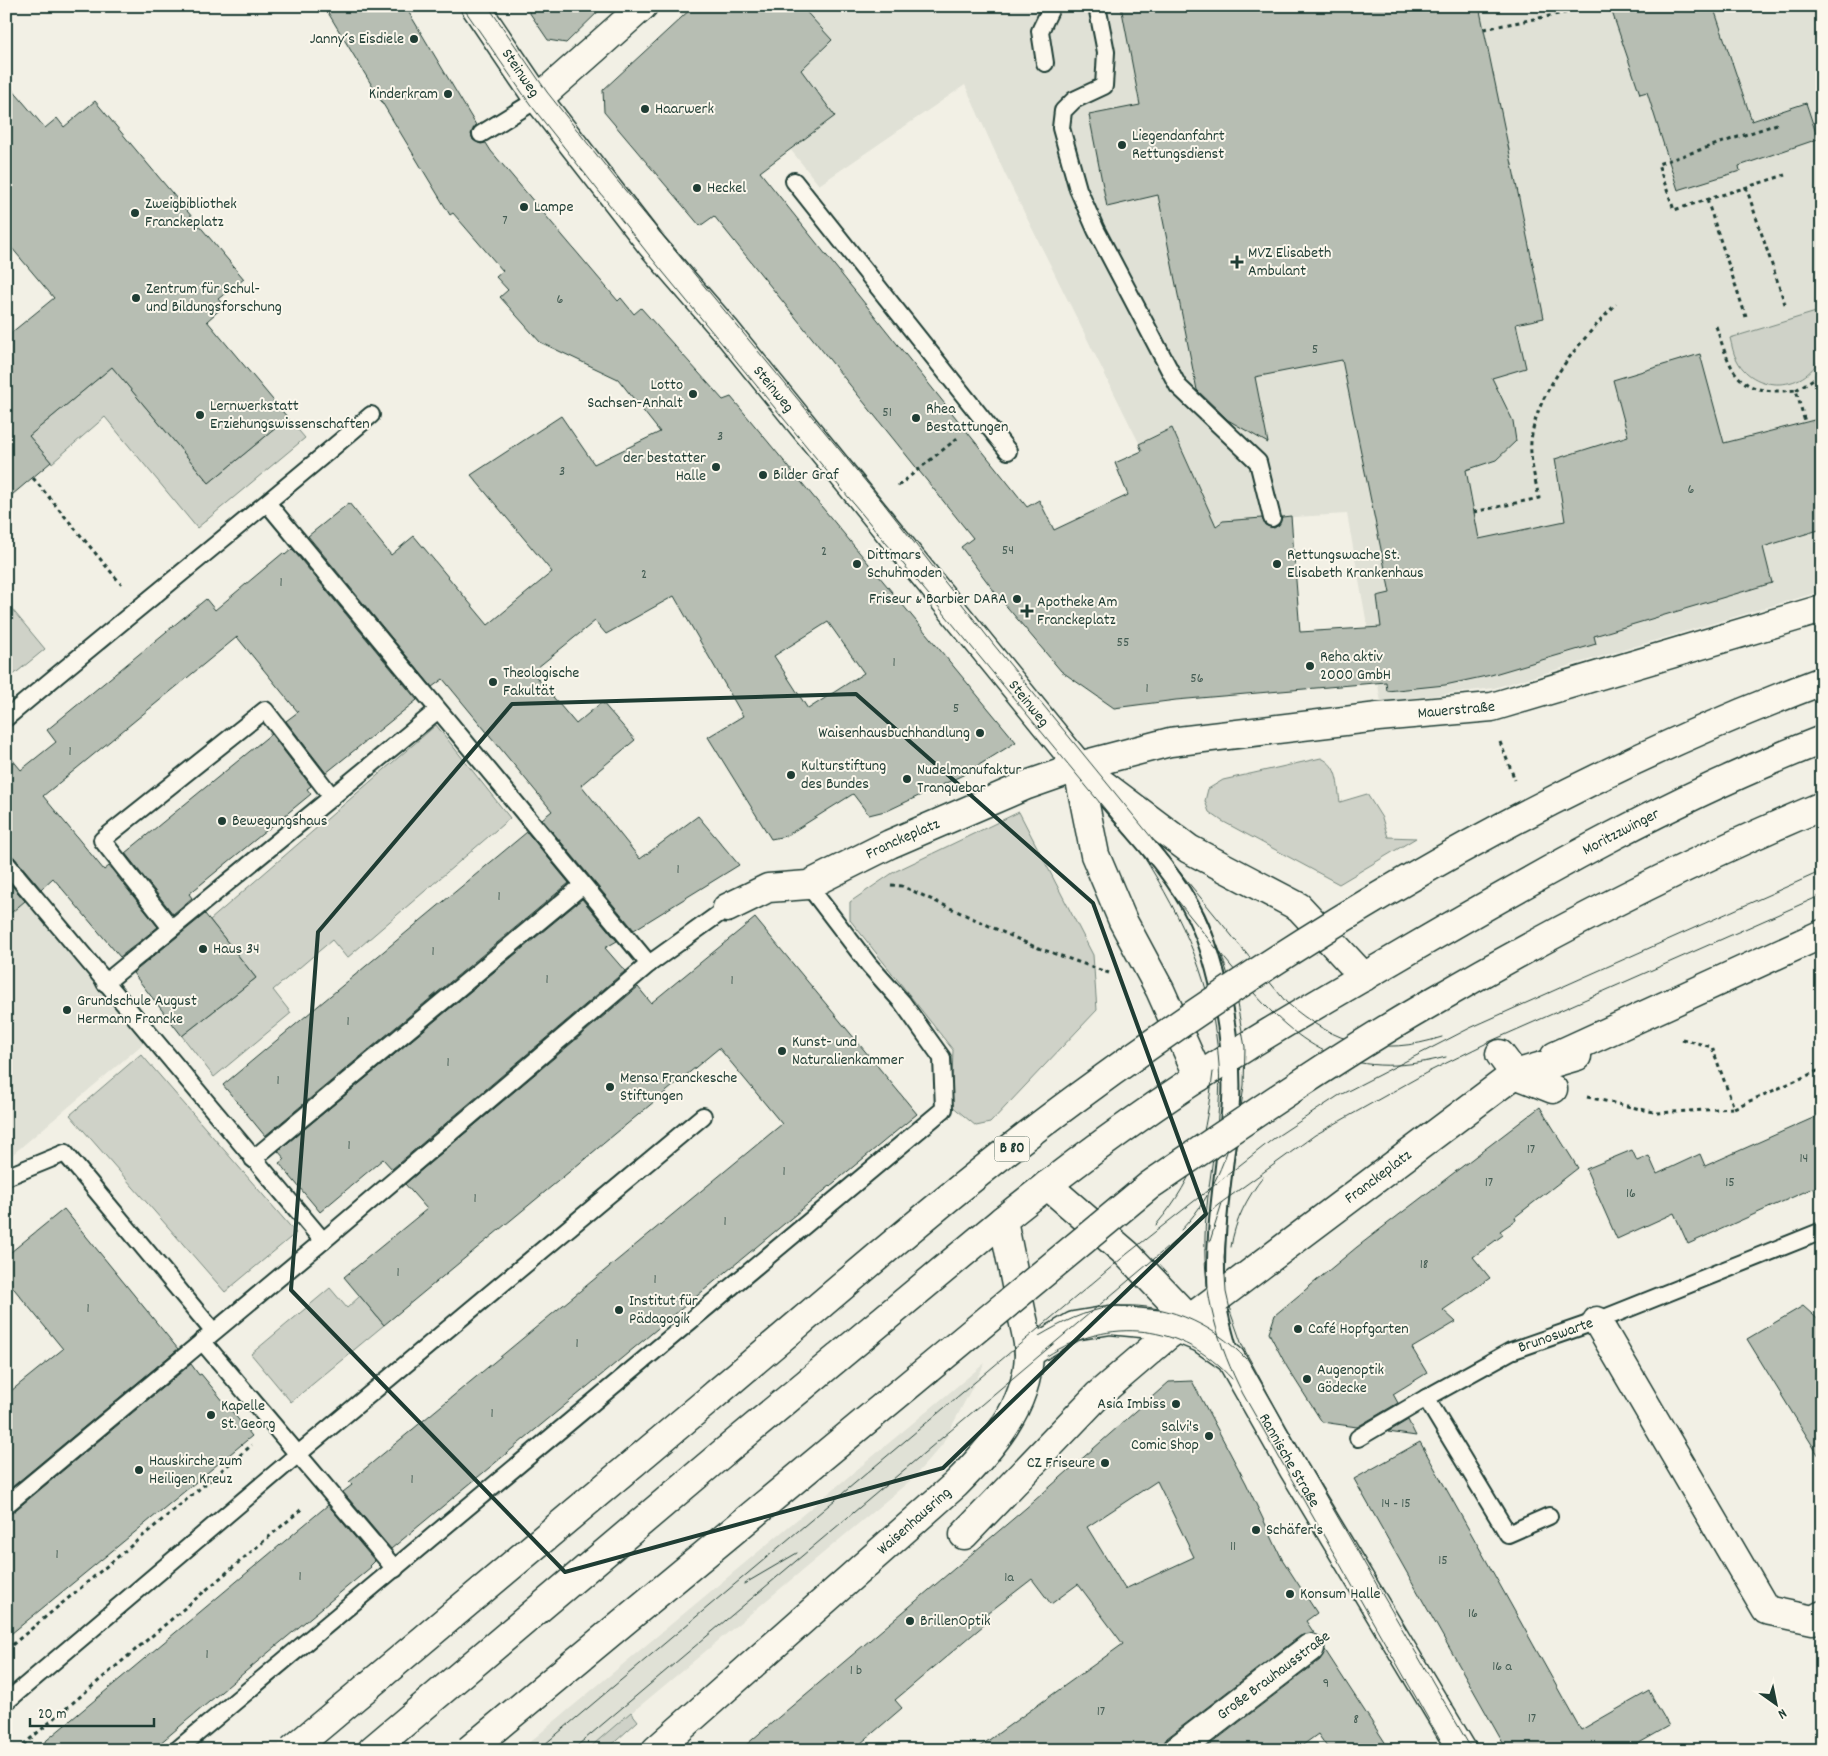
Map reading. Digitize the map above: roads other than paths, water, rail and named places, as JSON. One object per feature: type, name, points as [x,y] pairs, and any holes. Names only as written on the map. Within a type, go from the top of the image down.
[{"type":"street","name":"Steinweg","points":[[475,6],[538,99],[650,243],[871,508],[1080,767]]},
{"type":"street","points":[[538,99],[643,6]]},
{"type":"street","name":"Mauerstraße","points":[[1080,767],[1170,742],[1378,717],[1492,707],[1822,609]]},
{"type":"street","name":"B 80","points":[[292,1750],[933,1211],[1071,1102],[1137,1054],[1343,918],[1560,795],[1768,701],[1822,681]]},
{"type":"street","name":"Moritzzwinger","points":[[1364,977],[1565,861],[1752,767],[1822,740]]},
{"type":"street","points":[[372,1750],[722,1453],[1047,1185],[1199,1077],[1364,977],[1299,907],[1189,849],[1080,767]]},
{"type":"street","points":[[1080,767],[1080,780],[1095,855],[1123,921],[1160,990],[1199,1077]]},
{"type":"street","name":"Franckeplatz","points":[[727,908],[768,888],[808,885],[890,844],[1018,788],[1080,767]]},
{"type":"street","points":[[469,1750],[1150,1185],[1266,1106],[1426,1005],[1591,915],[1737,842],[1822,806]]},
{"type":"street","points":[[1508,1064],[1822,934]]},
{"type":"street","name":"Franckeplatz","points":[[1184,1324],[1508,1064],[1577,1056]]},
{"type":"street","points":[[1508,1064],[1553,1089]]},
{"type":"street","name":"Rannische Straße","points":[[1047,1185],[1127,1254],[1184,1324],[1219,1342],[1231,1359],[1304,1487],[1462,1750]]},
{"type":"street","name":"Waisenhausring","points":[[656,1750],[983,1458],[1011,1416],[1024,1382],[1029,1353],[1003,1220]]},
{"type":"street","points":[[1029,1353],[1074,1326],[1110,1320],[1184,1324]]},
{"type":"street","name":"Brunoswarte","points":[[1597,1321],[1766,1610],[1813,1620],[1822,1615]]},
{"type":"street","points":[[964,1535],[1098,1395],[1167,1336],[1184,1324]]},
{"type":"street","name":"Große Brauhausstraße","points":[[1176,1750],[1310,1648]]},
{"type":"lane","points":[[1045,63],[1040,31],[1052,6]]},
{"type":"lane","points":[[1097,6],[1106,52],[1104,86],[1074,100],[1063,112],[1061,128],[1078,189],[1096,230],[1178,386],[1258,462],[1272,518]]},
{"type":"lane","points":[[481,134],[538,99]]},
{"type":"lane","points":[[794,181],[1008,451]]},
{"type":"lane","points":[[6,718],[140,606],[268,504],[371,415]]},
{"type":"lane","points":[[268,504],[649,964]]},
{"type":"lane","points":[[171,928],[102,840],[265,710],[332,797]]},
{"type":"lane","points":[[105,983],[438,710]]},
{"type":"lane","points":[[1080,767],[1168,871],[1195,916],[1202,932],[1222,1004],[1231,1057],[1231,1100],[1218,1205],[1217,1299],[1231,1359]]},
{"type":"lane","points":[[6,863],[323,1242]]},
{"type":"lane","points":[[253,1159],[583,885]]},
{"type":"lane","points":[[177,1750],[944,1109],[942,1058],[902,1002],[869,964],[808,885]]},
{"type":"lane","points":[[6,1505],[207,1336],[323,1242],[649,964],[727,908]]},
{"type":"lane","points":[[6,1702],[297,1455],[703,1116]]},
{"type":"lane","points":[[6,1178],[65,1153],[207,1336],[274,1427],[395,1569]]},
{"type":"lane","points":[[1597,1321],[1822,1231]]},
{"type":"lane","name":"Brunoswarte","points":[[1358,1438],[1511,1351],[1597,1321]]},
{"type":"lane","points":[[1426,1398],[1508,1534],[1549,1516]]},
{"type":"tram line","points":[[462,6],[530,104],[649,255],[1142,854],[1157,879],[1184,929],[1204,981],[1216,1036],[1220,1087],[1219,1108],[1206,1216],[1205,1259],[1210,1299],[1219,1338],[1243,1394],[1446,1750]]},
{"type":"tram line","points":[[488,6],[547,92],[615,178],[881,500],[994,645],[1286,1002],[1322,1028],[1340,1037],[1359,1043],[1378,1046],[1398,1046],[1442,1037]]},
{"type":"tram line","points":[[538,1750],[1127,1254],[1273,1139],[1338,1096],[1470,1028],[1822,871]]},
{"type":"tram line","points":[[1171,892],[1258,998],[1280,1020],[1303,1038],[1326,1052],[1352,1061],[1380,1065],[1411,1064],[1446,1057]]},
{"type":"tram line","points":[[572,1750],[1218,1205],[1315,1135],[1426,1073],[1491,1041],[1822,895]]},
{"type":"tram line","points":[[1199,903],[1222,956],[1237,1004],[1245,1047],[1244,1085],[1229,1198],[1224,1258],[1226,1292],[1231,1314],[1242,1345],[1286,1427],[1472,1750]]},
{"type":"tram line","points":[[1156,1225],[1182,1188],[1198,1153],[1207,1116],[1213,1072]]},
{"type":"tram line","points":[[1181,1230],[1206,1198],[1223,1162],[1232,1137]]},
{"type":"tram line","points":[[1231,1247],[1235,1228],[1242,1210],[1263,1177]]},
{"type":"tram line","points":[[1210,1241],[1222,1203]]},
{"type":"tram line","points":[[1039,1336],[1091,1311],[1110,1307],[1148,1307],[1166,1311],[1202,1325],[1233,1346],[1246,1359]]},
{"type":"tram line","points":[[1047,1356],[1071,1343],[1095,1335],[1120,1331],[1144,1332],[1168,1337],[1191,1346],[1212,1360],[1232,1379]]},
{"type":"tram line","points":[[744,1584],[797,1553]]},
{"type":"place","name":"Janny´s Eisdiele","points":[[414,39]]},
{"type":"place","name":"Kinderkram","points":[[448,94]]},
{"type":"place","name":"Haarwerk","points":[[645,109]]},
{"type":"place","name":"Liegendanfahrt Rettungsdienst","points":[[1122,145]]},
{"type":"place","name":"Heckel","points":[[697,188]]},
{"type":"place","name":"Lampe","points":[[524,207]]},
{"type":"place","name":"Zweigbibliothek Franckeplatz","points":[[135,213]]},
{"type":"place","name":"MVZ Elisabeth Ambulant","points":[[1237,262]]},
{"type":"place","name":"Zentrum für Schul- und Bildungsforschung","points":[[136,298]]},
{"type":"place","name":"Lotto Sachsen-Anhalt","points":[[693,394]]},
{"type":"place","name":"Lernwerkstatt Erziehungswissenschaften","points":[[200,415]]},
{"type":"place","name":"Rhea Bestattungen","points":[[916,418]]},
{"type":"place","name":"der bestatter Halle","points":[[716,467]]},
{"type":"place","name":"Bilder Graf","points":[[763,475]]},
{"type":"place","name":"Dittmars Schuhmoden","points":[[857,564]]},
{"type":"place","name":"Rettungswache St. Elisabeth Krankenhaus","points":[[1277,564]]},
{"type":"place","name":"Friseur & Barbier DARA","points":[[1017,599]]},
{"type":"place","name":"Apotheke Am Franckeplatz","points":[[1027,611]]},
{"type":"place","name":"Reha aktiv 2000 GmbH","points":[[1310,666]]},
{"type":"place","name":"Theologische Fakultät","points":[[493,682]]},
{"type":"place","name":"Waisenhausbuchhandlung","points":[[980,733]]},
{"type":"place","name":"Kulturstiftung des Bundes","points":[[791,775]]},
{"type":"place","name":"Nudelmanufaktur Tranquebar","points":[[907,779]]},
{"type":"place","name":"Bewegungshaus","points":[[222,821]]},
{"type":"place","name":"Haus 34","points":[[203,949]]},
{"type":"place","name":"Grundschule August Hermann Francke","points":[[67,1010]]},
{"type":"place","name":"Kunst- und Naturalienkammer","points":[[782,1051]]},
{"type":"place","name":"Mensa Franckesche Stiftungen","points":[[610,1087]]},
{"type":"place","name":"Institut für Pädagogik","points":[[619,1310]]},
{"type":"place","name":"Café Hopfgarten","points":[[1298,1329]]},
{"type":"place","name":"Augenoptik Gödecke","points":[[1307,1379]]},
{"type":"place","name":"Asia Imbiss","points":[[1176,1404]]},
{"type":"place","name":"Kapelle St. Georg","points":[[211,1415]]},
{"type":"place","name":"Salvi's Comic Shop","points":[[1209,1436]]},
{"type":"place","name":"CZ Friseure","points":[[1105,1463]]},
{"type":"place","name":"Hauskirche zum Heiligen Kreuz","points":[[139,1470]]},
{"type":"place","name":"Schäfer's","points":[[1256,1530]]},
{"type":"place","name":"Konsum Halle","points":[[1290,1594]]},
{"type":"place","name":"BrillenOptik","points":[[910,1621]]}]
